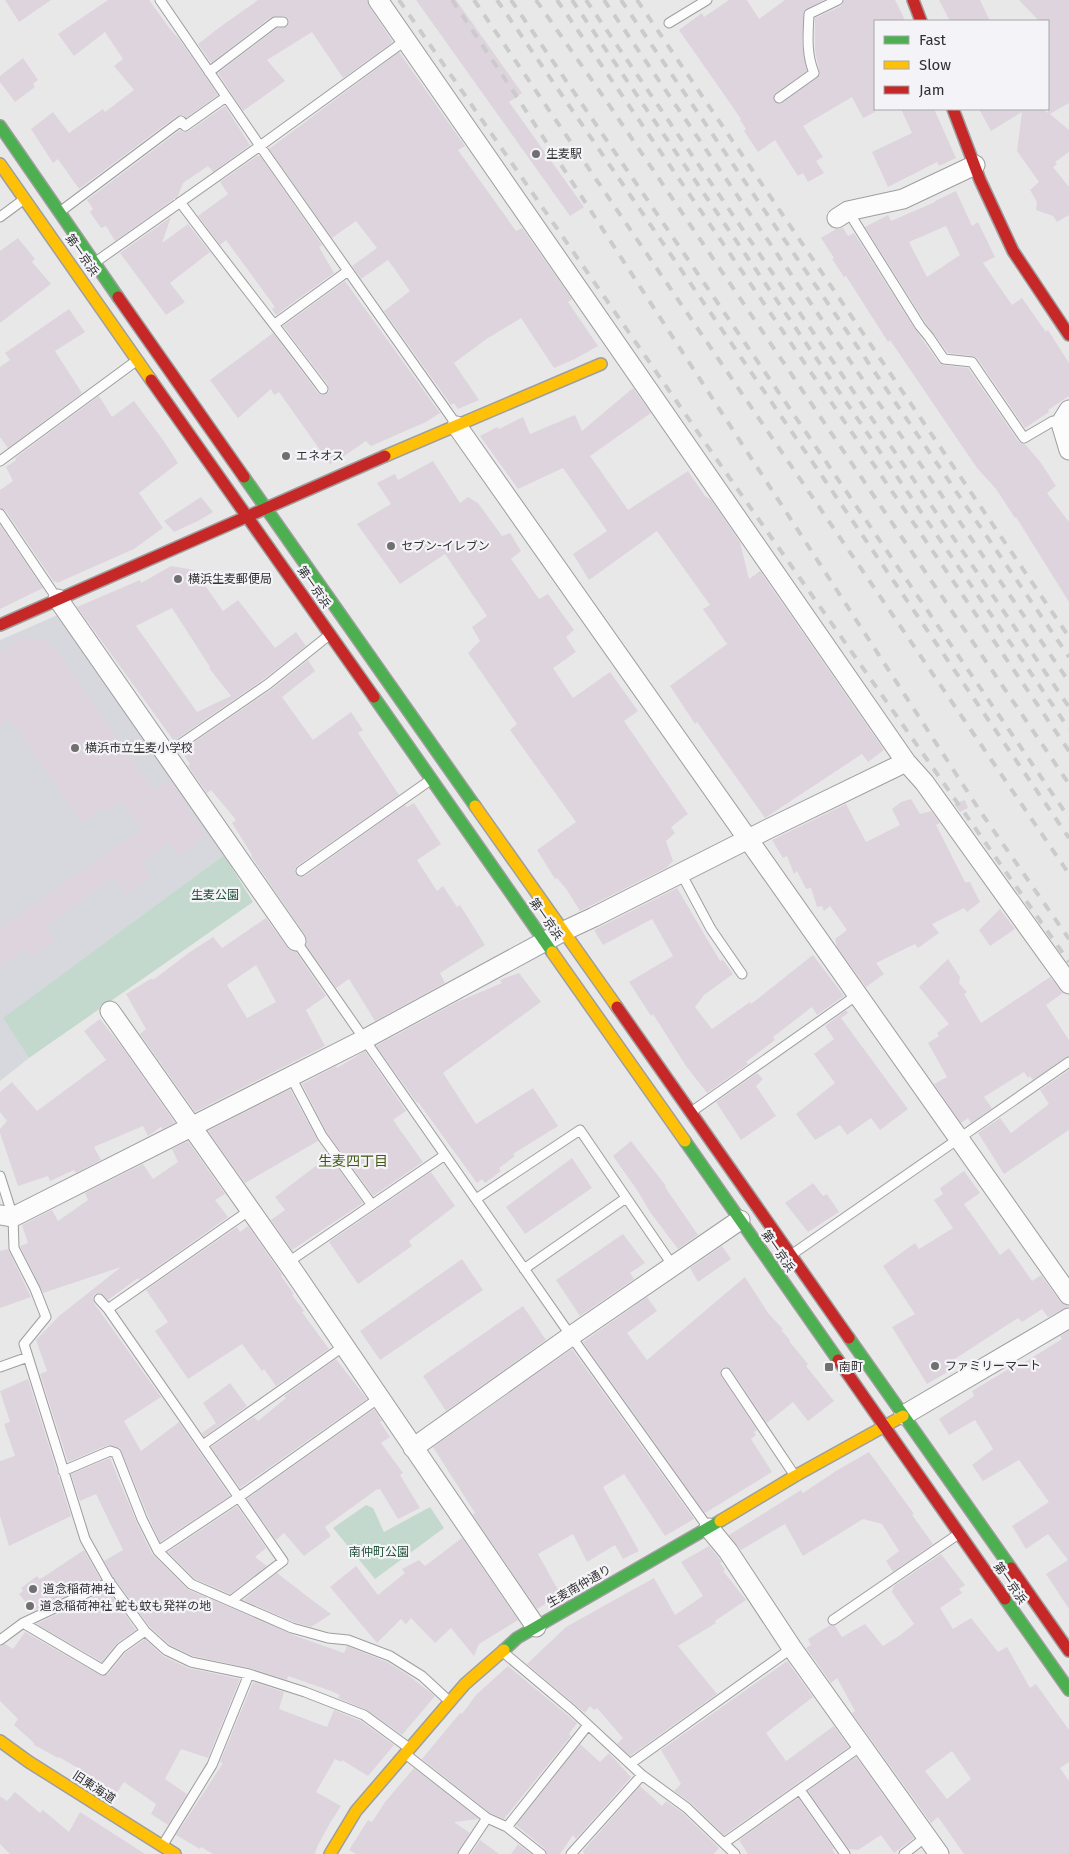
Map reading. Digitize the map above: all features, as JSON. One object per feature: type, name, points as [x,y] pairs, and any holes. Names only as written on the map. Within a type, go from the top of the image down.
[{"type":"main road","points":[[913,0],[921,20]]},
{"type":"main road","points":[[953,110],[974,166],[1014,251],[1069,334]]},
{"type":"main road","name":"第一京浜","points":[[0,126],[94,263],[1069,1651]]},
{"type":"main road","name":"第一京浜","points":[[0,164],[1069,1690]]},
{"type":"main road","points":[[0,625],[266,507],[601,364]]},
{"type":"main road","name":"生麦南仲通り","points":[[330,1854],[356,1810],[373,1793],[465,1684],[501,1650],[517,1638],[709,1528],[795,1476],[904,1415]]},
{"type":"main road","name":"旧東海道","points":[[0,1741],[159,1850],[175,1854]]},
{"type":"street","points":[[378,0],[906,762],[924,782],[1069,984]]},
{"type":"street","points":[[842,214],[903,199],[974,166]]},
{"type":"street","points":[[601,364],[623,352]]},
{"type":"street","points":[[1065,416],[1069,450]]},
{"type":"street","points":[[457,426],[1069,1295]]},
{"type":"street","points":[[58,599],[296,941]]},
{"type":"street","points":[[6,1216],[192,1128],[365,1039],[564,931],[594,918],[906,762]]},
{"type":"street","points":[[110,1011],[287,1263],[536,1627]]},
{"type":"street","points":[[413,1448],[571,1336],[740,1220]]},
{"type":"street","points":[[904,1415],[1069,1318]]},
{"type":"street","points":[[709,1528],[728,1551],[792,1648],[939,1854]]},
{"type":"lane","points":[[160,0],[457,426]]},
{"type":"lane","points":[[669,23],[706,0]]},
{"type":"lane","points":[[779,98],[814,73],[809,61],[807,45],[809,14],[838,0]]},
{"type":"lane","points":[[209,72],[274,22],[283,22]]},
{"type":"lane","points":[[94,263],[406,40]]},
{"type":"lane","points":[[59,212],[181,121],[185,126],[226,97]]},
{"type":"lane","points":[[0,217],[25,199]]},
{"type":"lane","points":[[180,202],[323,389]]},
{"type":"lane","points":[[842,214],[944,359],[972,362],[1024,438],[1065,416]]},
{"type":"lane","points":[[275,324],[348,271]]},
{"type":"lane","points":[[0,460],[138,360]]},
{"type":"lane","points":[[0,514],[58,599]]},
{"type":"lane","points":[[166,754],[268,684],[330,634]]},
{"type":"lane","points":[[301,871],[431,779]]},
{"type":"lane","points":[[681,873],[711,929],[742,974]]},
{"type":"lane","points":[[296,941],[571,1336],[709,1528]]},
{"type":"lane","points":[[690,1113],[857,995]]},
{"type":"lane","points":[[791,1255],[1069,1062]]},
{"type":"lane","points":[[291,1077],[322,1136],[372,1205]]},
{"type":"lane","points":[[476,1200],[580,1130],[673,1266]]},
{"type":"lane","points":[[287,1263],[445,1155]]},
{"type":"lane","points":[[0,1176],[6,1216],[14,1248],[35,1289],[46,1317],[24,1344],[63,1471],[85,1539],[110,1582],[145,1631],[166,1650],[191,1662],[249,1674],[305,1692],[364,1715],[487,1818],[507,1827],[541,1854]]},
{"type":"lane","points":[[524,1269],[626,1198]]},
{"type":"lane","points":[[108,1309],[250,1210]]},
{"type":"lane","points":[[99,1299],[108,1309],[283,1561],[231,1601]]},
{"type":"lane","points":[[203,1445],[344,1346]]},
{"type":"lane","points":[[0,1367],[28,1357]]},
{"type":"lane","points":[[726,1373],[795,1476]]},
{"type":"lane","points":[[158,1551],[239,1497],[379,1398]]},
{"type":"lane","points":[[63,1471],[110,1451],[116,1454],[142,1519],[158,1551],[191,1584],[292,1628],[328,1638],[348,1640],[390,1656],[422,1676],[450,1702]]},
{"type":"lane","points":[[833,1620],[959,1534]]},
{"type":"lane","points":[[0,1640],[23,1623],[110,1582]]},
{"type":"lane","points":[[23,1623],[103,1670],[121,1648],[145,1631]]},
{"type":"lane","points":[[630,1764],[792,1648]]},
{"type":"lane","points":[[501,1650],[588,1725],[642,1775],[687,1808],[736,1854]]},
{"type":"lane","points":[[159,1850],[212,1765],[249,1674]]},
{"type":"lane","points":[[507,1827],[588,1725]]},
{"type":"lane","points":[[724,1843],[861,1746]]},
{"type":"lane","points":[[571,1854],[642,1775]]},
{"type":"lane","points":[[800,1790],[845,1854]]},
{"type":"lane","points":[[463,1854],[487,1818]]},
{"type":"lane","points":[[904,1854],[927,1836]]},
{"type":"shaded area","name":"横浜市立生麦小学校","points":[[60,614],[224,855],[4,1018],[29,1058],[0,1081],[0,640]]},
{"type":"green space","name":"生麦公園","points":[[224,855],[253,902],[29,1058],[3,1018]]},
{"type":"green space","name":"南仲町公園","points":[[366,1505],[373,1508],[384,1532],[430,1507],[444,1528],[375,1579],[333,1528]]},
{"type":"building","points":[[5,0],[51,0],[19,22]]},
{"type":"building","points":[[108,0],[149,0],[180,40],[218,95],[186,118],[183,115],[177,116],[79,189],[58,159],[53,163],[31,129],[53,112],[69,133],[103,109],[105,112],[134,90],[114,66],[123,59],[105,32],[74,56],[58,34]]},
{"type":"building","points":[[258,0],[367,0],[393,42],[343,78],[312,32],[267,60],[285,81],[243,111],[218,73],[277,28],[287,27],[288,18],[283,16],[271,17],[211,63],[198,44]]},
{"type":"building","name":"生麦駅","points":[[416,0],[456,0],[522,93],[509,102],[584,207],[570,216]]},
{"type":"building","points":[[729,0],[747,0],[759,19],[785,0],[824,0],[804,11],[802,44],[807,71],[774,95],[774,101],[779,104],[820,75],[815,50],[815,18],[841,6],[844,0],[895,0],[905,20],[874,20],[875,112],[863,118],[852,97],[803,126],[823,157],[816,161],[824,173],[808,182],[803,173],[798,176],[775,140],[758,152],[744,131],[746,129],[741,119],[679,30],[702,13],[704,17]]},
{"type":"building","points":[[939,0],[980,0],[990,20],[949,20]]},
{"type":"building","points":[[1019,0],[1069,0],[1069,103],[1050,114],[1069,130],[1069,152],[1055,162],[1057,164],[1053,167],[1069,187],[1069,215],[1057,222],[1053,216],[1036,210],[1037,202],[1030,190],[1039,182],[1017,151],[1022,112],[991,131],[980,110],[1044,110],[1048,113],[1049,20],[1038,20]]},
{"type":"building","points":[[399,52],[465,146],[458,150],[516,231],[522,228],[572,299],[568,302],[598,346],[554,368],[521,318],[488,338],[454,363],[479,400],[458,409],[454,403],[451,405],[384,311],[410,291],[388,260],[361,279],[352,266],[377,248],[356,221],[332,238],[269,149]]},
{"type":"building","points":[[23,58],[38,80],[33,84],[35,87],[15,102],[0,82],[0,76]]},
{"type":"building","points":[[225,106],[250,145],[213,172],[208,166],[183,183],[178,196],[115,241],[106,226],[101,228],[90,212],[93,209],[87,200],[180,130],[183,132],[189,131]]},
{"type":"building","points":[[901,110],[934,110],[956,158],[939,166],[937,162],[888,187],[872,152],[912,133]]},
{"type":"building","points":[[257,156],[260,156],[322,245],[319,247],[334,273],[276,315],[272,309],[275,307],[226,240],[220,245],[198,216],[228,194],[220,182]]},
{"type":"building","points":[[956,191],[972,226],[978,222],[995,257],[983,263],[1012,305],[1022,298],[1046,332],[1048,330],[1069,363],[1069,396],[1025,428],[977,358],[948,353],[925,322],[865,227],[888,215],[891,221]],"holes":[[[946,226],[960,255],[927,277],[909,242]]]},
{"type":"building","points":[[171,217],[162,243],[188,224],[210,252],[170,283],[185,302],[166,315],[120,253]]},
{"type":"building","points":[[843,228],[848,236],[854,233],[939,363],[968,368],[1019,442],[1025,444],[1041,463],[1056,486],[1047,493],[1069,522],[1069,602],[1016,517],[996,489],[977,468],[890,340],[888,342],[846,276],[844,277],[832,259],[834,258],[821,238],[836,229]]},
{"type":"building","points":[[18,238],[35,259],[32,262],[51,284],[0,323],[0,251]]},
{"type":"building","points":[[345,281],[440,413],[426,422],[371,446],[366,441],[330,464],[279,392],[274,395],[271,389],[238,418],[210,380],[273,333],[318,393],[321,395],[326,394],[329,391],[328,385],[283,326]]},
{"type":"building","points":[[69,309],[85,332],[55,351],[82,393],[8,448],[0,437],[0,367],[10,360],[5,353]]},
{"type":"building","points":[[633,388],[651,413],[590,456],[628,510],[688,471],[740,542],[749,579],[760,571],[884,750],[868,762],[862,754],[765,818],[697,722],[695,724],[670,686],[727,644],[703,609],[710,605],[657,531],[589,580],[573,554],[607,531],[563,468],[518,489],[480,436],[523,417],[530,434],[575,415],[582,431]]},
{"type":"building","points":[[99,396],[112,417],[134,401],[178,463],[139,493],[163,528],[134,549],[57,583],[56,581],[54,582],[5,510],[0,508],[0,490],[13,481],[6,467],[16,460],[15,458]]},
{"type":"building","points":[[433,461],[460,503],[468,497],[478,503],[502,536],[510,533],[521,551],[511,559],[539,599],[548,594],[574,630],[566,637],[576,652],[553,668],[573,698],[610,672],[638,711],[624,721],[688,814],[671,827],[675,833],[666,841],[673,861],[666,868],[580,911],[567,890],[557,878],[555,879],[537,850],[576,822],[510,730],[517,724],[468,653],[480,641],[472,627],[487,616],[445,554],[400,584],[357,524],[391,504],[377,483],[395,474],[398,480]]},
{"type":"building","points":[[201,497],[213,512],[174,532],[164,521]]},
{"type":"building","points":[[0,525],[43,588],[0,609]]},
{"type":"building","points":[[171,566],[194,570],[223,611],[238,600],[275,648],[296,632],[306,646],[264,679],[174,741],[77,607],[140,580],[141,583]],"holes":[[[172,608],[231,696],[197,712],[136,626]]]},
{"type":"building","points":[[22,637],[44,640],[52,644],[154,790],[169,779],[206,836],[179,856],[169,842],[141,862],[150,876],[125,894],[114,878],[45,926],[55,940],[31,957],[25,949],[0,967],[0,928],[141,829],[122,801],[107,812],[104,807],[81,823],[10,719],[0,726],[0,653]]},
{"type":"building","points":[[308,660],[315,671],[282,697],[313,740],[351,712],[363,730],[358,733],[399,795],[297,866],[295,869],[296,874],[299,877],[305,876],[405,805],[407,807],[414,803],[441,844],[417,860],[437,891],[443,886],[457,907],[460,905],[485,945],[440,973],[445,983],[375,1021],[349,979],[336,988],[306,945],[305,935],[251,856],[232,823],[236,820],[211,790],[207,793],[188,766],[190,764],[181,751],[272,689]]},
{"type":"building","points":[[911,799],[920,814],[931,811],[940,823],[936,825],[965,882],[970,882],[980,902],[967,912],[964,908],[932,924],[939,933],[918,948],[915,944],[876,963],[884,974],[866,987],[837,947],[835,939],[847,930],[830,906],[824,911],[822,906],[817,907],[811,888],[806,889],[797,871],[794,874],[787,856],[783,858],[772,840],[846,804],[866,842],[900,825],[892,809],[901,802]]},
{"type":"building","points":[[965,800],[968,808],[960,812],[954,804]]},
{"type":"building","points":[[677,888],[720,961],[723,960],[733,974],[704,995],[695,1007],[712,1029],[750,1002],[751,1004],[813,955],[844,996],[817,1015],[812,1007],[773,1037],[775,1040],[746,1062],[748,1064],[707,1093],[686,1066],[653,1014],[651,1016],[629,982],[673,956],[652,919],[603,945],[594,930]]},
{"type":"building","points":[[1000,909],[1015,929],[990,946],[979,930]]},
{"type":"building","points":[[266,918],[287,947],[291,951],[296,952],[326,996],[306,1010],[325,1046],[195,1112],[140,1034],[146,1029],[126,994],[152,978],[153,980],[213,937],[222,948]],"holes":[[[256,965],[276,1002],[247,1018],[227,985]]]},
{"type":"building","points":[[948,959],[960,977],[959,983],[967,992],[964,994],[981,1023],[1050,977],[1063,993],[1046,1005],[1069,1040],[1069,1056],[1033,1080],[1030,1076],[1028,1078],[1024,1072],[984,1097],[992,1108],[971,1123],[968,1118],[961,1123],[934,1084],[947,1077],[928,1043],[939,1036],[937,1033],[949,1024],[919,987]]},
{"type":"building","points":[[519,973],[541,1002],[443,1073],[476,1124],[533,1088],[558,1126],[513,1154],[515,1156],[499,1168],[501,1171],[485,1183],[482,1179],[477,1183],[376,1046],[457,1002],[502,983],[500,980]]},
{"type":"building","points":[[846,1010],[848,1013],[841,1018],[908,1109],[880,1130],[871,1118],[847,1135],[840,1125],[815,1140],[796,1114],[835,1083],[814,1054],[834,1039],[825,1026]]},
{"type":"building","points":[[100,1019],[175,1123],[162,1129],[161,1127],[148,1136],[143,1126],[94,1147],[101,1160],[76,1173],[74,1170],[50,1181],[48,1176],[18,1186],[0,1133],[0,1129],[7,1121],[0,1112],[0,1092],[12,1082],[37,1111],[106,1060],[84,1031]]},
{"type":"building","points":[[365,1051],[406,1111],[393,1120],[423,1162],[373,1196],[327,1133],[302,1084],[336,1066],[337,1068]]},
{"type":"building","points":[[1069,1070],[1069,1130],[1004,1174],[978,1133],[1000,1118],[1011,1133],[1049,1104],[1040,1090]]},
{"type":"building","points":[[757,1073],[763,1079],[756,1086],[776,1116],[741,1140],[716,1102]]},
{"type":"building","points":[[290,1089],[318,1141],[245,1183],[208,1131]]},
{"type":"building","points":[[188,1141],[225,1194],[215,1200],[228,1217],[108,1300],[100,1293],[95,1294],[93,1298],[94,1303],[161,1397],[124,1421],[141,1451],[179,1422],[230,1496],[160,1542],[120,1448],[108,1445],[68,1462],[40,1374],[47,1371],[36,1340],[59,1316],[121,1267],[43,1293],[20,1246],[28,1243],[22,1225],[52,1210],[58,1221],[88,1200],[85,1193],[143,1164],[153,1179],[178,1162],[172,1149]]},
{"type":"building","points":[[631,1141],[666,1186],[698,1235],[678,1249],[650,1212],[613,1156]]},
{"type":"building","points":[[329,1156],[363,1203],[292,1250],[271,1220],[285,1210],[275,1197]]},
{"type":"building","points":[[572,1158],[592,1188],[525,1234],[506,1207]]},
{"type":"building","points":[[964,1171],[980,1193],[964,1204],[1000,1255],[1009,1248],[1032,1281],[1041,1275],[1060,1301],[1069,1307],[1048,1317],[1042,1309],[1022,1322],[1018,1318],[947,1364],[951,1370],[927,1384],[892,1327],[915,1314],[883,1266],[915,1243],[919,1249],[953,1228],[934,1200],[943,1194],[940,1188]]},
{"type":"building","points":[[431,1172],[455,1206],[409,1241],[412,1246],[358,1284],[329,1242]]},
{"type":"building","points":[[813,1183],[823,1196],[827,1194],[839,1212],[808,1232],[785,1203]]},
{"type":"building","points":[[248,1226],[294,1294],[292,1295],[304,1311],[302,1312],[329,1349],[276,1386],[242,1344],[188,1379],[155,1331],[168,1322],[146,1290],[237,1227],[240,1232]]},
{"type":"building","points":[[623,1234],[645,1263],[630,1273],[634,1279],[580,1316],[556,1280]]},
{"type":"building","points":[[722,1246],[731,1259],[698,1282],[690,1268]]},
{"type":"building","points":[[8,1249],[31,1297],[0,1308],[0,1251]]},
{"type":"building","points":[[462,1259],[483,1290],[380,1360],[360,1331]]},
{"type":"building","points":[[745,1277],[768,1313],[783,1329],[781,1330],[808,1364],[806,1366],[834,1401],[808,1421],[793,1402],[767,1423],[731,1370],[726,1367],[722,1368],[721,1376],[757,1430],[754,1432],[756,1435],[751,1439],[772,1472],[705,1513],[583,1342],[647,1297],[657,1311],[627,1333],[647,1360]]},
{"type":"building","points":[[523,1306],[546,1340],[446,1411],[423,1376]]},
{"type":"building","points":[[1069,1331],[1069,1609],[1046,1574],[1068,1560],[1048,1534],[1026,1549],[1012,1526],[1049,1502],[1019,1460],[983,1481],[972,1465],[993,1449],[975,1420],[949,1435],[939,1419],[974,1396],[972,1391],[1019,1363],[1020,1365],[1062,1339],[1060,1336]]},
{"type":"building","points":[[572,1349],[694,1519],[665,1536],[624,1474],[603,1487],[639,1551],[623,1559],[615,1545],[587,1562],[573,1534],[538,1554],[561,1595],[537,1609],[474,1517],[473,1514],[475,1513],[433,1447]]},
{"type":"building","points":[[336,1359],[367,1399],[240,1488],[211,1447],[254,1417],[258,1421],[286,1398],[284,1396]]},
{"type":"building","points":[[28,1379],[71,1516],[9,1546],[0,1516],[0,1461],[15,1456],[4,1424],[10,1422],[0,1391]]},
{"type":"building","points":[[230,1383],[247,1406],[204,1437],[202,1433],[216,1423],[203,1403]]},
{"type":"building","points":[[374,1409],[390,1437],[381,1443],[403,1473],[400,1475],[420,1508],[398,1519],[380,1489],[325,1527],[331,1536],[304,1556],[284,1533],[276,1540],[247,1499]]},
{"type":"building","points":[[869,1452],[914,1514],[912,1515],[933,1544],[893,1572],[886,1561],[899,1551],[882,1524],[863,1519],[803,1556],[785,1524],[741,1550],[729,1535],[801,1490],[803,1493]]},
{"type":"building","points":[[110,1458],[152,1554],[187,1589],[296,1636],[344,1653],[347,1646],[387,1662],[408,1675],[435,1696],[402,1735],[367,1710],[338,1698],[340,1695],[331,1691],[288,1676],[287,1680],[250,1668],[193,1656],[170,1645],[150,1627],[113,1577],[104,1561],[123,1550],[96,1494],[80,1501],[71,1474]]},
{"type":"building","points":[[237,1506],[266,1548],[255,1557],[267,1566],[230,1594],[195,1579],[168,1552]]},
{"type":"building","points":[[462,1538],[518,1620],[479,1644],[474,1656],[451,1628],[435,1643],[411,1618],[406,1624],[401,1619],[377,1643],[330,1587],[356,1566],[378,1595],[405,1573],[402,1569],[419,1560],[425,1566]]},
{"type":"building","points":[[709,1546],[722,1562],[720,1563],[725,1570],[723,1571],[746,1600],[715,1621],[716,1623],[678,1646],[717,1694],[630,1756],[617,1744],[623,1738],[597,1708],[594,1710],[590,1706],[585,1713],[527,1664],[566,1627],[654,1578],[675,1615],[703,1596],[681,1562]]},
{"type":"building","points":[[84,1550],[101,1580],[33,1611],[19,1594],[23,1591],[21,1588],[37,1576],[39,1579],[42,1578]]},
{"type":"building","points":[[941,1554],[965,1585],[959,1589],[962,1593],[940,1608],[953,1629],[971,1618],[998,1652],[1007,1647],[1030,1688],[1036,1684],[1069,1730],[1069,1762],[1060,1768],[1069,1781],[1069,1854],[964,1854],[938,1817],[931,1823],[852,1713],[855,1711],[837,1678],[831,1683],[806,1648],[811,1645],[808,1639],[830,1625],[835,1626],[842,1637],[865,1624],[883,1646],[899,1636],[914,1624],[892,1592],[894,1586]],"holes":[[[952,1751],[971,1779],[947,1799],[925,1771]]]},
{"type":"building","points":[[277,1573],[331,1614],[311,1627],[294,1622],[243,1600]]},
{"type":"building","points":[[108,1590],[136,1630],[117,1643],[102,1662],[36,1624]]},
{"type":"building","points":[[25,1632],[102,1676],[108,1674],[125,1653],[145,1639],[163,1656],[188,1668],[240,1679],[208,1758],[181,1749],[165,1779],[187,1794],[168,1825],[151,1814],[156,1804],[124,1782],[114,1797],[90,1780],[93,1777],[34,1745],[14,1725],[18,1719],[0,1701],[0,1646],[5,1644],[13,1649]]},
{"type":"building","points":[[787,1661],[813,1697],[766,1733],[786,1761],[834,1726],[849,1747],[724,1835],[691,1803],[674,1791],[681,1784],[661,1750]]},
{"type":"building","points":[[508,1666],[577,1723],[569,1734],[571,1736],[504,1819],[490,1813],[422,1759],[460,1713],[462,1714],[476,1695]]},
{"type":"building","points":[[253,1682],[284,1692],[279,1709],[327,1727],[334,1710],[361,1721],[394,1745],[368,1776],[342,1760],[341,1762],[335,1759],[316,1792],[341,1806],[317,1847],[315,1854],[213,1854],[176,1835],[223,1763],[220,1762]]},
{"type":"building","points":[[580,1744],[600,1762],[609,1753],[631,1777],[576,1839],[573,1835],[560,1854],[547,1854],[545,1849],[516,1825]]},
{"type":"building","points":[[856,1757],[914,1838],[894,1853],[881,1835],[858,1850],[849,1849],[808,1791]]},
{"type":"building","points":[[414,1768],[479,1819],[454,1822],[470,1833],[457,1854],[356,1854],[349,1850],[368,1820],[372,1822],[385,1802]]},
{"type":"building","points":[[640,1786],[662,1806],[666,1801],[683,1813],[719,1848],[714,1854],[584,1854],[583,1851]]},
{"type":"building","points":[[15,1792],[40,1813],[43,1810],[69,1832],[80,1812],[145,1854],[10,1854],[0,1844],[0,1796],[7,1801]]},
{"type":"building","points":[[798,1798],[834,1849],[832,1849],[835,1854],[748,1854],[739,1840]]},
{"type":"building","points":[[480,1840],[499,1854],[471,1854]]},
{"type":"building","points":[[518,1844],[531,1854],[511,1854]]},
{"type":"railway","points":[[399,0],[715,457],[1069,962]]},
{"type":"railway","points":[[452,0],[517,97],[980,811],[1069,939]]},
{"type":"railway","points":[[474,0],[1069,874]]},
{"type":"railway","points":[[497,0],[1069,838]]},
{"type":"railway","points":[[511,0],[1069,818]]},
{"type":"railway","points":[[536,0],[1069,784]]},
{"type":"railway","points":[[557,0],[1069,751]]},
{"type":"railway","points":[[572,0],[1069,729]]},
{"type":"railway","points":[[586,0],[1069,707]]},
{"type":"railway","points":[[604,0],[1069,682]]},
{"type":"railway","points":[[621,0],[1069,657]]},
{"type":"railway","points":[[637,0],[1069,637]]},
{"type":"traffic: fast","points":[[0,126],[118,297]]},
{"type":"traffic: fast","points":[[244,477],[475,806]]},
{"type":"traffic: fast","points":[[374,697],[552,952]]},
{"type":"traffic: fast","points":[[685,1141],[838,1360]]},
{"type":"traffic: fast","points":[[849,1338],[1011,1568]]},
{"type":"traffic: fast","points":[[504,1650],[517,1638],[720,1521]]},
{"type":"traffic: fast","points":[[1005,1599],[1069,1690]]},
{"type":"traffic: slow","points":[[0,164],[151,380]]},
{"type":"traffic: slow","points":[[385,456],[601,364]]},
{"type":"traffic: slow","points":[[475,806],[617,1007]]},
{"type":"traffic: slow","points":[[552,952],[685,1141]]},
{"type":"traffic: slow","points":[[720,1521],[795,1476],[903,1416]]},
{"type":"traffic: slow","points":[[330,1854],[356,1811],[465,1684],[504,1650]]},
{"type":"traffic: slow","points":[[0,1741],[29,1762],[175,1854]]},
{"type":"traffic: jam","points":[[913,0],[921,20]]},
{"type":"traffic: jam","points":[[953,110],[980,180],[1013,251],[1069,335]]},
{"type":"traffic: jam","points":[[118,297],[244,477]]},
{"type":"traffic: jam","points":[[151,380],[374,697]]},
{"type":"traffic: jam","points":[[0,625],[385,456]]},
{"type":"traffic: jam","points":[[617,1007],[849,1338]]},
{"type":"traffic: jam","points":[[838,1360],[1005,1599]]},
{"type":"traffic: jam","points":[[1011,1568],[1069,1651]]},
{"type":"place","name":"生麦駅","points":[[536,154]]},
{"type":"place","name":"エネオス","points":[[286,456]]},
{"type":"place","name":"セブン-イレブン","points":[[391,546]]},
{"type":"place","name":"横浜生麦郵便局","points":[[178,579]]},
{"type":"place","name":"横浜市立生麦小学校","points":[[75,748]]},
{"type":"place","name":"ファミリーマート","points":[[935,1366]]},
{"type":"place","name":"南町","points":[[829,1367]]},
{"type":"place","name":"道念稲荷神社","points":[[33,1589]]},
{"type":"place","name":"道念稲荷神社 蛇も蚊も発祥の地","points":[[30,1606]]},
{"type":"district","name":"生麦四丁目","points":[[353,1161]]}]
